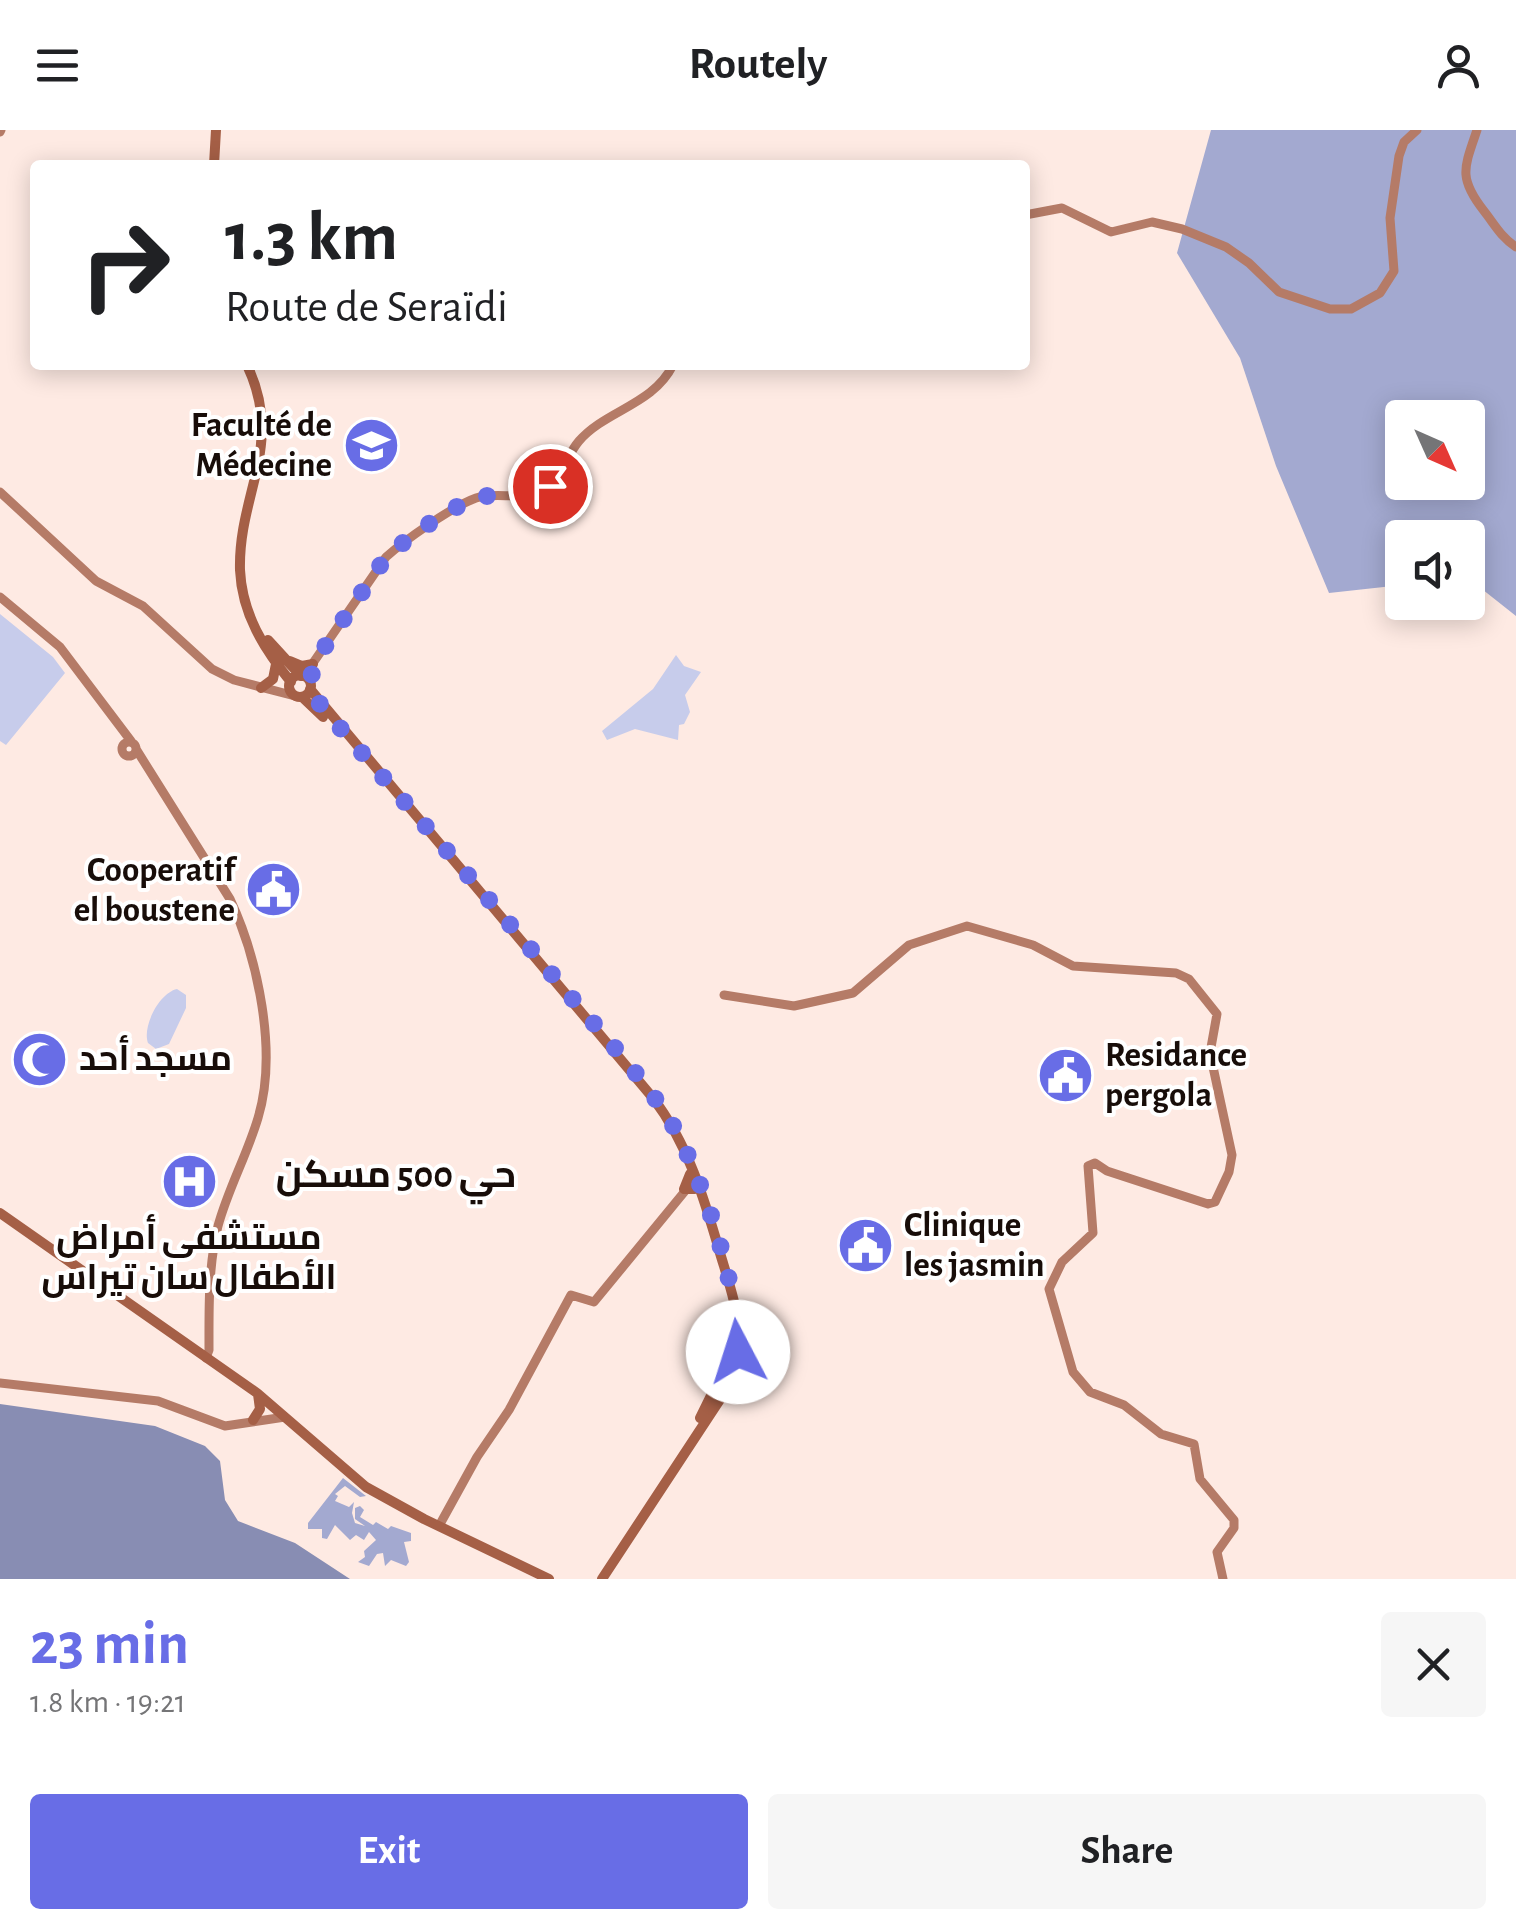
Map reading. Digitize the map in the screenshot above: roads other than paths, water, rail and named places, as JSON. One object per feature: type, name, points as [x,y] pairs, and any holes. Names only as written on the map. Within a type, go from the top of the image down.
[{"type":"main road","points":[[218,160],[219,130]]},
{"type":"main road","points":[[253,370],[268,409],[269,438],[250,526],[246,570],[257,619],[278,659],[300,686],[653,1098],[688,1154],[692,1183],[732,1294],[738,1352],[730,1382],[598,1579]]},
{"type":"main road","points":[[278,659],[313,664]]},
{"type":"main road","points":[[265,689],[273,679],[278,659]]},
{"type":"main road","points":[[0,1214],[257,1393],[366,1487],[538,1579]]},
{"type":"main road","points":[[252,1421],[260,1406],[257,1393]]},
{"type":"main road","points":[[439,1526],[549,1579]]},
{"type":"street","points":[[1030,214],[1062,208],[1111,232],[1152,222],[1182,229],[1226,247],[1279,292],[1330,309],[1350,310],[1380,293],[1394,271],[1391,210],[1399,156],[1404,142],[1417,130]]},
{"type":"street","points":[[1478,130],[1465,166],[1466,184],[1496,230],[1516,247]]},
{"type":"street","points":[[0,492],[89,576],[143,606],[204,663],[234,680],[265,689],[300,686],[386,557],[399,545],[475,498],[530,495],[544,490],[581,438],[649,395],[668,370]]},
{"type":"street","points":[[0,597],[60,647],[120,729],[202,854],[239,919],[256,981],[266,1050],[258,1118],[226,1199],[216,1238],[211,1269],[210,1350],[206,1358]]},
{"type":"street","points":[[724,995],[794,1006],[853,992],[909,945],[967,926],[1034,945],[1073,966],[1176,973],[1189,979],[1214,1008],[1217,1022],[1210,1053],[1232,1155],[1220,1194],[1208,1204],[1092,1164],[1086,1171],[1093,1234],[1062,1262],[1049,1288],[1073,1372],[1090,1392],[1124,1405],[1160,1434],[1194,1444],[1200,1479],[1234,1520],[1234,1528],[1218,1552],[1223,1579]]},
{"type":"street","points":[[439,1526],[476,1457],[509,1410],[571,1295],[594,1302],[692,1183]]},
{"type":"street","points":[[0,1383],[164,1402],[225,1426],[285,1414]]},
{"type":"place","name":"Faculté de Médecine","points":[[371,445]]},
{"type":"place","name":"Cooperatif el boustene","points":[[274,890]]},
{"type":"place","name":"مسجد أحد","points":[[40,1059]]},
{"type":"place","name":"Residance pergola","points":[[1066,1075]]},
{"type":"place","name":"مستشفى أمراض الأطفال سان تيراس","points":[[189,1182]]},
{"type":"place","name":"Clinique les jasmin","points":[[865,1245]]},
{"type":"district","name":"حي 500 مسكن","points":[[396,1176]]}]
